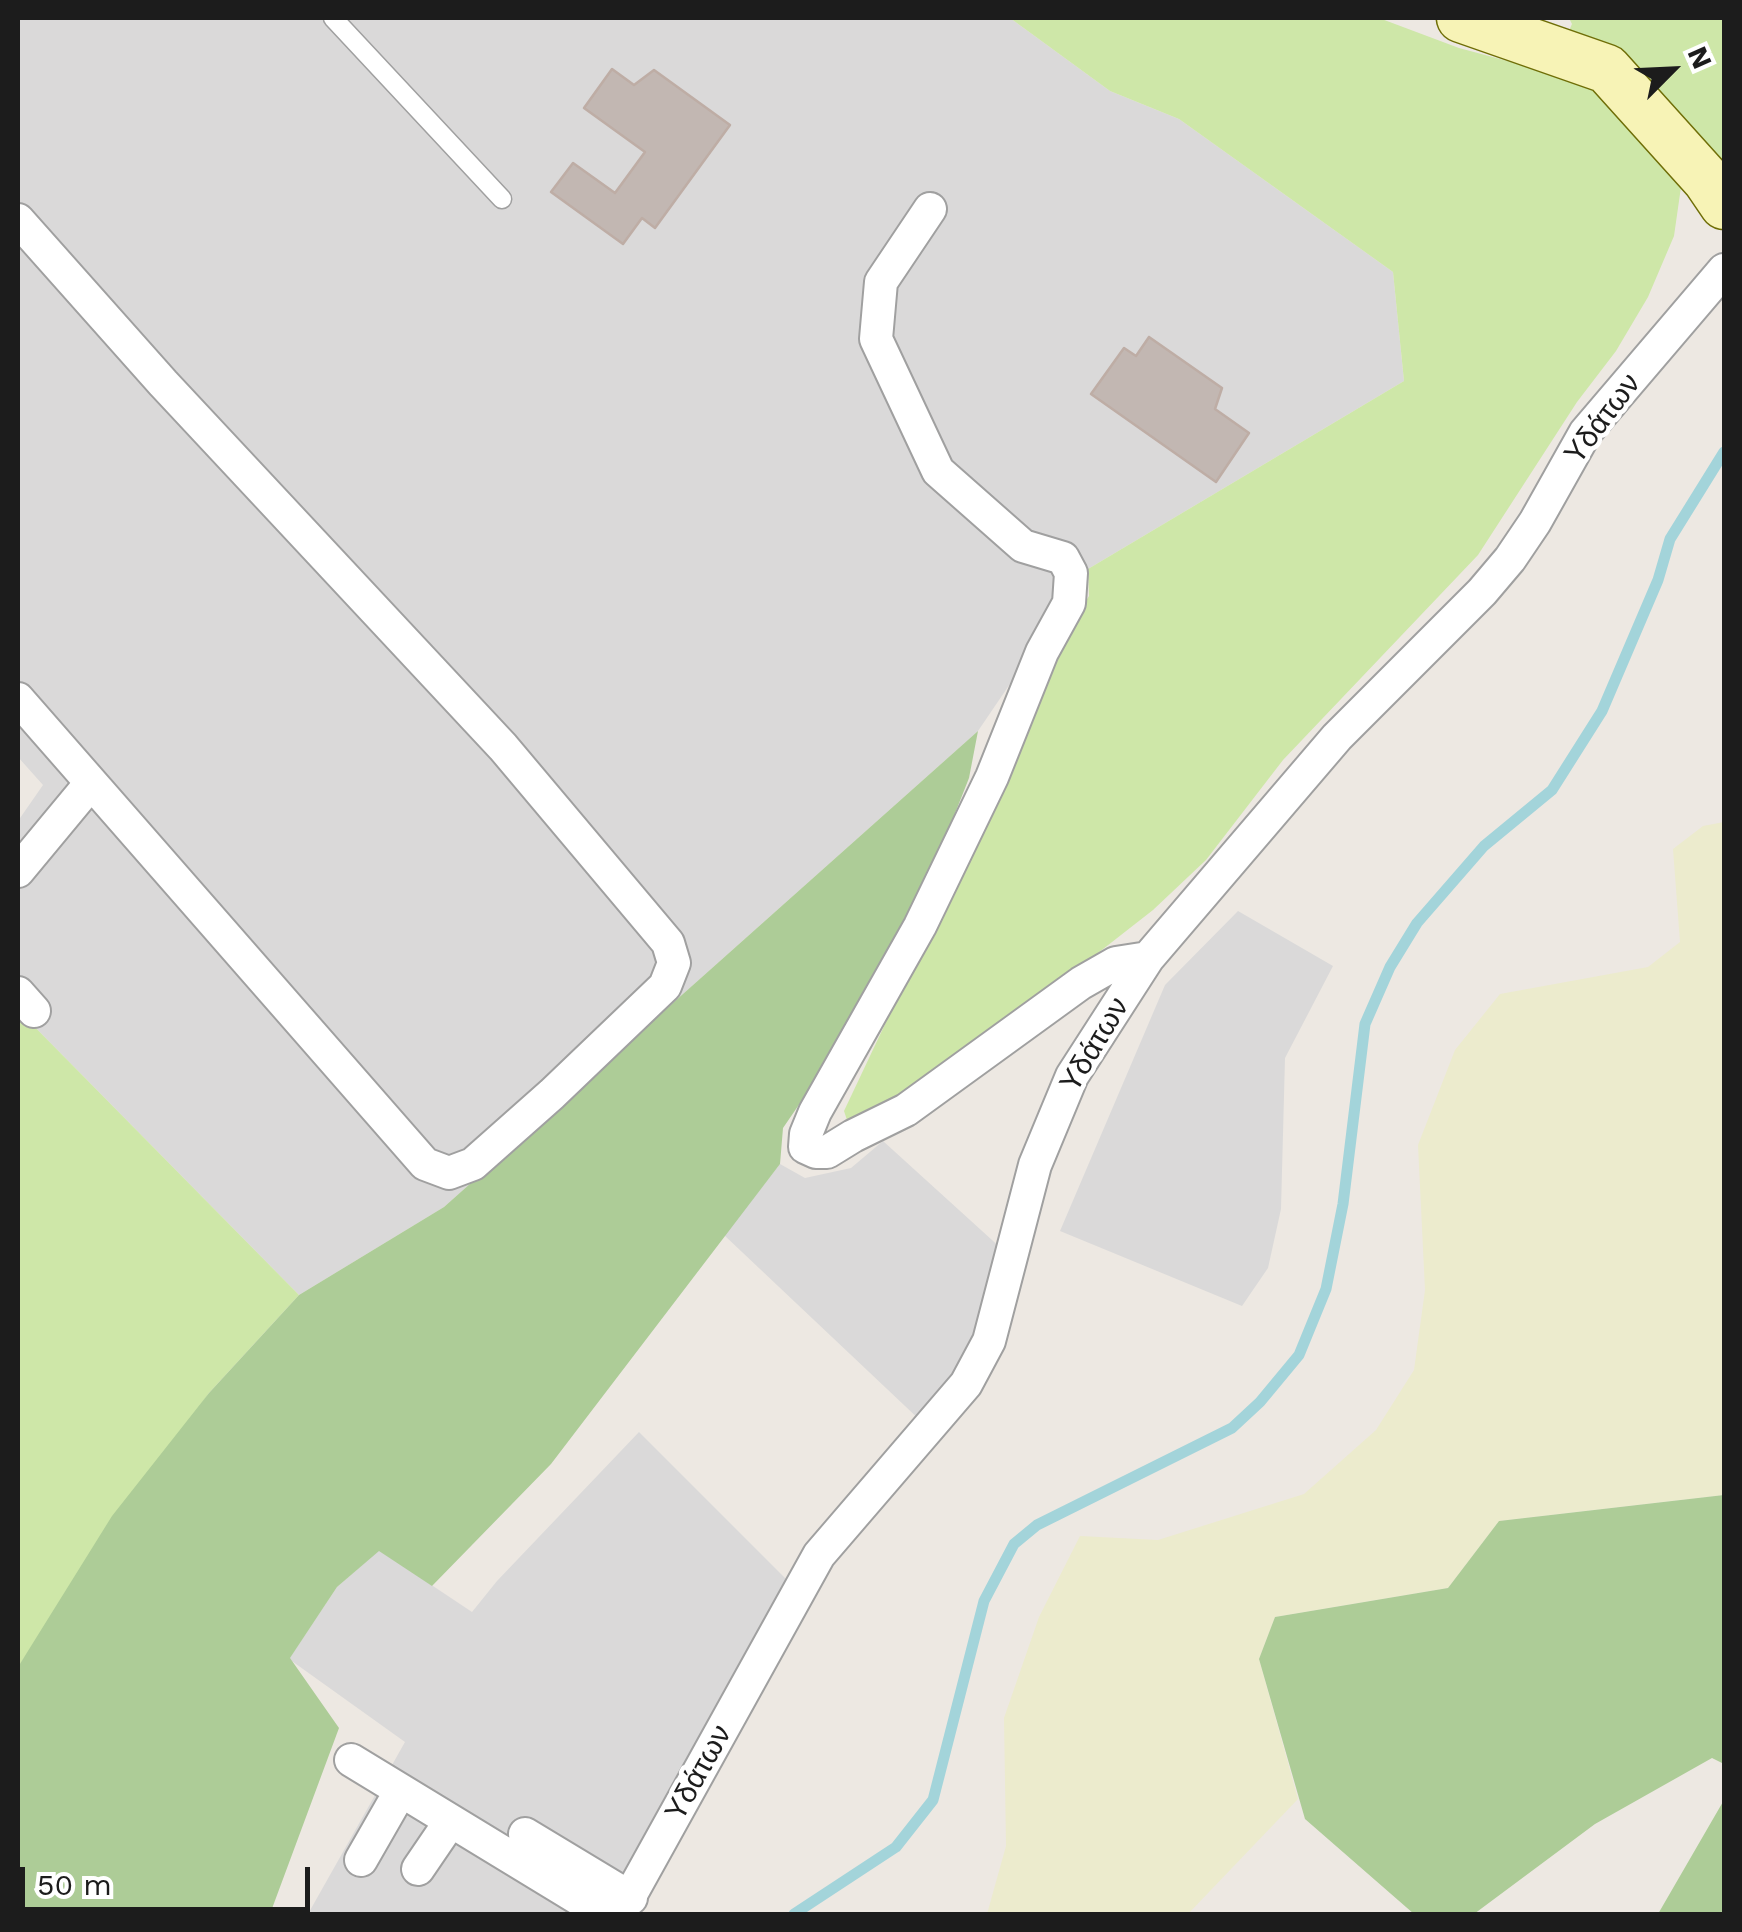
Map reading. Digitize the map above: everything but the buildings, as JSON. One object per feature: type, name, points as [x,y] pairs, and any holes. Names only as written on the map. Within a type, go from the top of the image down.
[{"type":"main road","points":[[1461,18],[1606,69],[1707,180],[1724,205]]},
{"type":"street","points":[[930,209],[881,282],[876,339],[938,471],[1023,546],[1062,558],[1071,573],[1069,603],[1042,652],[992,776],[920,926],[815,1112],[805,1147],[827,1152],[906,1110],[1082,983],[1116,963],[1148,958]]},
{"type":"street","points":[[18,220],[177,398],[502,747],[668,943],[674,963],[665,986],[473,1164],[449,1173],[425,1164],[18,699]]},
{"type":"street","name":"Υδάτων","points":[[618,1909],[819,1555],[966,1384],[988,1341],[1035,1164],[1072,1076],[1148,958],[1337,737],[1510,559],[1585,433],[1724,270]]},
{"type":"street","points":[[18,871],[91,783]]},
{"type":"street","points":[[351,1760],[450,1822],[618,1909]]},
{"type":"street","points":[[360,1860],[400,1792]]},
{"type":"street","points":[[418,1868],[450,1822]]},
{"type":"street","points":[[525,1834],[618,1909]]},
{"type":"lane","points":[[333,18],[502,199]]},
{"type":"shaded area","points":[[18,18],[1010,18],[1110,91],[1179,119],[1393,272],[1404,381],[1088,569],[978,731],[444,1207],[299,1295],[18,1010],[18,821],[43,785],[18,757]]},
{"type":"shaded area","points":[[1238,911],[1333,966],[1285,1058],[1281,1209],[1268,1268],[1242,1306],[1060,1231],[1165,985]]},
{"type":"shaded area","points":[[883,1141],[1003,1250],[955,1383],[923,1423],[724,1235],[780,1164],[805,1178],[851,1168]]},
{"type":"shaded area","points":[[639,1432],[793,1586],[613,1914],[308,1914],[405,1742],[289,1659],[337,1587],[379,1550],[472,1612]]},
{"type":"green space","points":[[1010,18],[1379,18],[1459,48],[1582,81],[1620,100],[1669,153],[1681,187],[1674,236],[1648,297],[1478,555],[1283,760],[1206,860],[1153,910],[861,1122],[847,1120],[844,1111],[989,804],[1050,661],[1089,596],[1088,569],[1404,381],[1393,272],[1179,119],[1110,91]]},
{"type":"green space","points":[[1569,18],[1724,18],[1724,177],[1653,83],[1602,43],[1568,33],[1572,24]]},
{"type":"green space","points":[[978,731],[969,778],[912,922],[831,1058],[783,1128],[780,1164],[551,1464],[432,1586],[379,1551],[337,1587],[290,1658],[339,1728],[270,1914],[18,1914],[18,1667],[112,1516],[209,1393],[299,1295],[444,1207]]},
{"type":"green space","points":[[1724,822],[1724,1495],[1499,1521],[1448,1588],[1275,1617],[1259,1659],[1298,1799],[1188,1914],[987,1914],[1006,1846],[1004,1718],[1039,1617],[1080,1536],[1158,1540],[1304,1494],[1376,1430],[1414,1370],[1425,1290],[1418,1145],[1455,1050],[1500,994],[1648,967],[1680,942],[1673,849],[1703,826]]},
{"type":"green space","points":[[18,1010],[299,1295],[209,1393],[18,1667]]},
{"type":"green space","points":[[1724,1495],[1724,1764],[1712,1758],[1595,1824],[1474,1914],[1414,1914],[1305,1819],[1259,1659],[1275,1617],[1448,1588],[1499,1521]]},
{"type":"green space","points":[[1724,1800],[1724,1914],[1658,1914]]},
{"type":"waterway","points":[[794,1914],[896,1847],[933,1800],[984,1601],[1014,1544],[1037,1525],[1232,1428],[1260,1402],[1299,1355],[1326,1289],[1343,1204],[1365,1024],[1390,967],[1417,923],[1484,846],[1552,790],[1602,711],[1658,580],[1670,539],[1724,452]]}]
